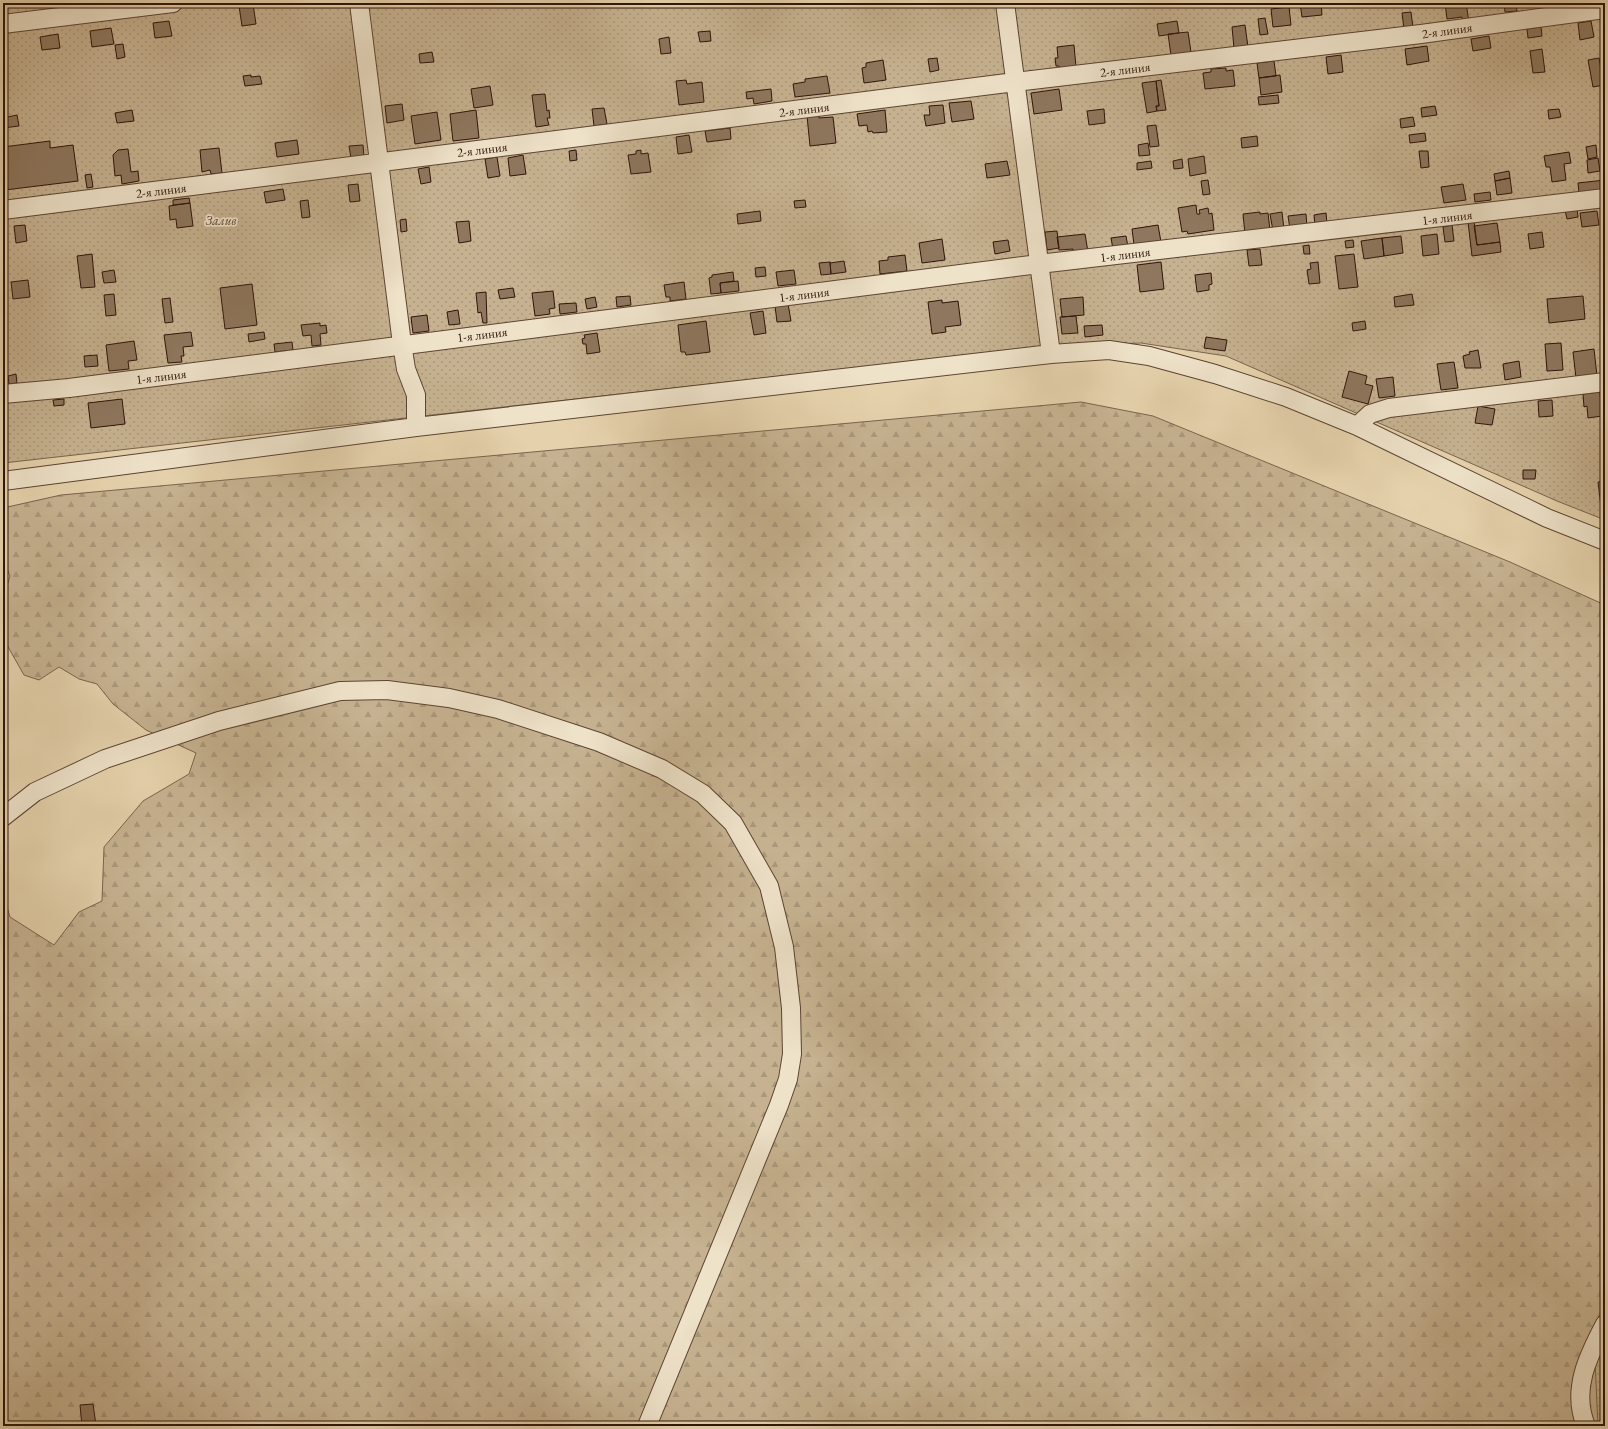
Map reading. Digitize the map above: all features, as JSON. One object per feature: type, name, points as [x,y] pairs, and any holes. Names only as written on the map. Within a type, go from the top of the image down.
[{"type":"street","points":[[3,24],[173,3]]},
{"type":"street","points":[[358,3],[402,344],[406,369],[416,395],[416,427]]},
{"type":"street","points":[[1005,3],[1051,354]]},
{"type":"street","name":"2-я линия","points":[[3,210],[1015,82],[1421,34],[1605,9]]},
{"type":"street","name":"1-я линия","points":[[3,394],[69,388],[402,344],[1039,264],[1605,198]]},
{"type":"street","points":[[3,481],[416,427],[1051,354],[1109,350],[1149,356],[1222,376],[1286,398],[1357,426],[1547,518],[1605,541]]},
{"type":"street","points":[[1357,426],[1370,414],[1389,408],[1605,382]]},
{"type":"street","points":[[3,817],[35,792],[105,759],[219,721],[340,691],[387,690],[448,698],[498,709],[599,742],[662,769],[703,794],[733,823],[769,886],[784,947],[791,1008],[792,1054],[788,1079],[780,1105],[647,1426]]},
{"type":"street","points":[[1586,1426],[1581,1414],[1580,1381],[1594,1344],[1605,1324]]},
{"type":"green space","name":"Залив","points":[[3,3],[1605,3],[1605,520],[1557,501],[1226,356],[1141,343],[1041,347],[3,463]]},
{"type":"green space","points":[[1081,402],[1153,416],[1510,562],[1605,605],[1605,1361],[1603,1426],[3,1426],[3,894],[10,917],[54,945],[79,912],[102,901],[104,847],[143,801],[189,774],[196,753],[146,730],[113,704],[97,684],[79,679],[59,667],[39,680],[24,675],[3,638],[3,599],[10,576],[3,559],[3,508],[61,495]]},
{"type":"green space","points":[[1605,1345],[1605,1426],[1598,1426],[1595,1362]]},
{"type":"building","points":[[37,3],[57,3],[57,4],[38,6]]},
{"type":"building","points":[[1300,3],[1321,3],[1322,15],[1302,17]]},
{"type":"building","points":[[1445,3],[1466,3],[1469,22],[1462,22],[1462,17],[1447,19]]},
{"type":"building","points":[[1504,3],[1516,3],[1517,11],[1505,12]]},
{"type":"building","points":[[253,4],[256,24],[242,26],[239,6]]},
{"type":"building","points":[[1289,7],[1291,25],[1273,27],[1271,9]]},
{"type":"building","points":[[1411,12],[1413,28],[1404,29],[1402,13]]},
{"type":"building","points":[[1265,18],[1268,34],[1260,35],[1258,19]]},
{"type":"building","points":[[169,21],[172,36],[155,38],[153,23]]},
{"type":"building","points":[[1177,21],[1179,33],[1159,36],[1157,24]]},
{"type":"building","points":[[1591,21],[1594,37],[1580,40],[1578,23]]},
{"type":"building","points":[[1245,25],[1248,47],[1234,48],[1232,27]]},
{"type":"building","points":[[1541,27],[1542,36],[1528,38],[1527,29]]},
{"type":"building","points":[[111,28],[114,44],[92,47],[90,31]]},
{"type":"building","points":[[710,31],[711,41],[700,42],[698,32]]},
{"type":"building","points":[[1188,32],[1191,52],[1171,55],[1168,34]]},
{"type":"building","points":[[58,34],[60,48],[42,50],[40,37]]},
{"type":"building","points":[[1489,36],[1491,48],[1473,51],[1471,39]]},
{"type":"building","points":[[669,37],[671,53],[661,54],[659,39]]},
{"type":"building","points":[[123,44],[125,57],[117,59],[115,45]]},
{"type":"building","points":[[1074,45],[1076,67],[1060,69],[1059,66],[1056,66],[1055,58],[1058,58],[1057,47]]},
{"type":"building","points":[[1427,46],[1429,61],[1407,65],[1405,49]]},
{"type":"building","points":[[1542,49],[1545,72],[1533,73],[1530,51]]},
{"type":"building","points":[[432,52],[434,62],[420,63],[419,54]]},
{"type":"building","points":[[1341,55],[1343,72],[1328,74],[1326,57]]},
{"type":"building","points":[[937,58],[939,70],[930,72],[928,59]]},
{"type":"building","points":[[1599,58],[1604,85],[1593,87],[1588,60]]},
{"type":"building","points":[[883,60],[886,80],[864,83],[862,68],[866,67],[866,63]]},
{"type":"building","points":[[1274,61],[1276,76],[1259,78],[1257,63]]},
{"type":"building","points":[[1226,68],[1226,71],[1233,70],[1235,86],[1205,89],[1203,73],[1211,72],[1211,69]]},
{"type":"building","points":[[251,75],[251,77],[260,76],[262,84],[245,86],[243,76]]},
{"type":"building","points":[[1280,75],[1282,92],[1261,95],[1259,78]]},
{"type":"building","points":[[827,76],[830,93],[795,97],[793,84],[805,82],[805,79]]},
{"type":"building","points":[[686,80],[687,84],[702,82],[704,102],[679,105],[676,81]]},
{"type":"building","points":[[1161,80],[1166,110],[1157,111],[1156,106],[1159,106],[1156,81]]},
{"type":"building","points":[[1156,81],[1159,106],[1156,106],[1157,111],[1147,113],[1142,83]]},
{"type":"building","points":[[490,86],[493,105],[474,108],[471,89]]},
{"type":"building","points":[[771,89],[772,101],[754,104],[753,98],[747,99],[746,92]]},
{"type":"building","points":[[1059,89],[1062,110],[1034,114],[1031,93]]},
{"type":"building","points":[[545,94],[547,111],[549,110],[550,118],[547,118],[549,125],[536,127],[532,95]]},
{"type":"building","points":[[1278,95],[1279,103],[1259,105],[1258,97]]},
{"type":"building","points":[[971,101],[974,119],[952,122],[949,103]]},
{"type":"building","points":[[402,104],[404,120],[387,123],[385,106]]},
{"type":"building","points":[[943,105],[945,123],[926,126],[924,115],[930,115],[929,106]]},
{"type":"building","points":[[1435,106],[1437,115],[1422,117],[1421,108]]},
{"type":"building","points":[[604,108],[607,124],[594,126],[592,109]]},
{"type":"building","points":[[1104,109],[1105,123],[1089,125],[1087,111]]},
{"type":"building","points":[[1559,109],[1561,117],[1549,119],[1548,110]]},
{"type":"building","points":[[132,110],[134,121],[117,123],[115,113]]},
{"type":"building","points":[[476,110],[479,138],[453,141],[450,114]]},
{"type":"building","points":[[885,110],[887,132],[868,132],[867,125],[859,126],[857,114]]},
{"type":"building","points":[[437,112],[441,140],[415,144],[411,116]]},
{"type":"building","points":[[819,114],[819,118],[833,117],[836,143],[810,146],[807,116]]},
{"type":"building","points":[[17,115],[19,126],[3,128],[3,118]]},
{"type":"building","points":[[1413,117],[1415,126],[1401,128],[1400,119]]},
{"type":"building","points":[[1156,125],[1159,146],[1150,147],[1147,126]]},
{"type":"building","points":[[730,128],[731,139],[707,142],[705,131]]},
{"type":"building","points":[[1425,133],[1426,141],[1410,143],[1409,135]]},
{"type":"building","points":[[689,135],[692,152],[678,154],[676,137]]},
{"type":"building","points":[[1257,136],[1258,146],[1242,148],[1241,138]]},
{"type":"building","points":[[297,140],[299,154],[277,157],[275,143]]},
{"type":"building","points":[[50,141],[50,148],[73,145],[78,181],[5,190],[3,147]]},
{"type":"building","points":[[1148,143],[1150,155],[1139,156],[1138,145]]},
{"type":"building","points":[[363,145],[364,157],[351,158],[349,146]]},
{"type":"building","points":[[1596,145],[1597,157],[1588,159],[1586,147]]},
{"type":"building","points":[[219,148],[222,173],[211,174],[210,170],[202,172],[200,150]]},
{"type":"building","points":[[128,149],[131,172],[138,171],[139,181],[122,184],[121,175],[115,176],[113,155],[118,150]]},
{"type":"building","points":[[576,150],[577,160],[570,161],[569,151]]},
{"type":"building","points":[[641,150],[641,154],[648,153],[651,172],[631,174],[628,155],[636,154],[636,151]]},
{"type":"building","points":[[1419,151],[1428,151],[1429,167],[1421,168]]},
{"type":"building","points":[[1569,152],[1571,163],[1564,164],[1566,180],[1552,182],[1550,167],[1546,167],[1544,156]]},
{"type":"building","points":[[523,155],[526,174],[510,176],[508,158]]},
{"type":"building","points":[[1204,156],[1206,173],[1190,176],[1188,159]]},
{"type":"building","points":[[497,157],[500,176],[488,178],[485,159]]},
{"type":"building","points":[[1598,158],[1600,171],[1588,173],[1587,160]]},
{"type":"building","points":[[1182,159],[1183,168],[1174,169],[1173,161]]},
{"type":"building","points":[[1007,161],[1010,175],[987,178],[985,164]]},
{"type":"building","points":[[1151,161],[1152,168],[1137,170],[1137,163]]},
{"type":"building","points":[[429,167],[431,182],[421,184],[418,169]]},
{"type":"building","points":[[1509,171],[1510,178],[1495,181],[1494,174]]},
{"type":"building","points":[[91,174],[93,187],[87,188],[85,175]]},
{"type":"building","points":[[1510,178],[1512,193],[1497,195],[1495,181]]},
{"type":"building","points":[[1208,180],[1210,194],[1203,195],[1201,181]]},
{"type":"building","points":[[1605,180],[1605,190],[1579,193],[1578,183]]},
{"type":"building","points":[[358,184],[360,201],[350,202],[348,185]]},
{"type":"building","points":[[1463,184],[1466,200],[1444,203],[1441,187]]},
{"type":"building","points":[[283,189],[285,200],[266,203],[264,192]]},
{"type":"building","points":[[1490,192],[1491,200],[1475,202],[1474,194]]},
{"type":"building","points":[[189,198],[190,203],[173,205],[173,200]]},
{"type":"building","points":[[308,200],[310,217],[302,218],[300,201]]},
{"type":"building","points":[[805,200],[806,207],[795,208],[794,201]]},
{"type":"building","points":[[190,203],[193,226],[177,228],[176,219],[170,220],[169,206]]},
{"type":"building","points":[[1196,205],[1197,214],[1200,214],[1199,210],[1208,208],[1209,214],[1212,213],[1214,230],[1188,234],[1187,231],[1182,232],[1178,208]]},
{"type":"building","points":[[1577,208],[1578,217],[1567,219],[1565,210]]},
{"type":"building","points":[[760,211],[761,221],[738,224],[737,214]]},
{"type":"building","points":[[1597,211],[1599,225],[1582,227],[1580,213]]},
{"type":"building","points":[[1260,212],[1260,214],[1268,213],[1270,230],[1245,234],[1243,214]]},
{"type":"building","points":[[1282,212],[1284,229],[1273,231],[1270,214]]},
{"type":"building","points":[[1326,213],[1327,224],[1315,225],[1314,215]]},
{"type":"building","points":[[1306,214],[1307,227],[1290,229],[1288,216]]},
{"type":"building","points":[[406,219],[407,231],[401,232],[400,220]]},
{"type":"building","points":[[469,221],[471,241],[459,243],[456,222]]},
{"type":"building","points":[[1474,221],[1477,245],[1500,242],[1501,252],[1472,256],[1468,222]]},
{"type":"building","points":[[1497,223],[1500,242],[1477,245],[1474,226]]},
{"type":"building","points":[[25,225],[27,241],[16,243],[14,226]]},
{"type":"building","points":[[1158,225],[1161,242],[1134,245],[1132,229]]},
{"type":"building","points":[[1452,225],[1454,241],[1445,242],[1443,227]]},
{"type":"building","points":[[1057,231],[1059,248],[1047,250],[1045,232]]},
{"type":"building","points":[[1542,232],[1544,247],[1530,249],[1528,234]]},
{"type":"building","points":[[1085,234],[1088,252],[1074,254],[1073,249],[1059,250],[1057,237]]},
{"type":"building","points":[[1437,234],[1439,254],[1423,256],[1421,236]]},
{"type":"building","points":[[1126,236],[1128,247],[1113,249],[1111,238]]},
{"type":"building","points":[[1401,236],[1403,253],[1384,256],[1382,238]]},
{"type":"building","points":[[1382,238],[1384,256],[1364,259],[1361,241]]},
{"type":"building","points":[[942,239],[945,260],[922,263],[919,243]]},
{"type":"building","points":[[1008,240],[1010,251],[995,254],[993,242]]},
{"type":"building","points":[[1353,240],[1354,247],[1346,248],[1345,241]]},
{"type":"building","points":[[1309,245],[1310,254],[1304,254],[1303,246]]},
{"type":"building","points":[[1260,249],[1262,265],[1249,266],[1247,250]]},
{"type":"building","points":[[92,254],[95,287],[81,288],[77,256]]},
{"type":"building","points":[[1354,254],[1358,287],[1339,289],[1335,256]]},
{"type":"building","points":[[905,255],[907,271],[880,274],[879,261],[888,260],[888,257]]},
{"type":"building","points":[[844,261],[846,272],[831,274],[830,263]]},
{"type":"building","points":[[830,262],[831,274],[821,275],[819,263]]},
{"type":"building","points":[[1161,262],[1164,289],[1140,292],[1137,265]]},
{"type":"building","points":[[1318,262],[1320,283],[1309,284],[1307,270],[1311,269],[1310,263]]},
{"type":"building","points":[[765,267],[766,276],[756,277],[755,268]]},
{"type":"building","points":[[114,270],[116,282],[104,283],[102,272]]},
{"type":"building","points":[[794,270],[796,284],[778,286],[776,272]]},
{"type":"building","points":[[733,272],[734,281],[720,283],[721,293],[711,294],[709,278],[712,277],[712,275]]},
{"type":"building","points":[[1211,273],[1212,284],[1209,285],[1209,290],[1197,292],[1195,275]]},
{"type":"building","points":[[28,280],[30,297],[13,299],[11,282]]},
{"type":"building","points":[[738,281],[739,291],[721,293],[720,283]]},
{"type":"building","points":[[684,282],[686,299],[670,301],[670,297],[666,297],[664,285]]},
{"type":"building","points":[[252,284],[257,325],[225,329],[220,288]]},
{"type":"building","points":[[513,288],[515,297],[500,299],[498,290]]},
{"type":"building","points":[[553,291],[555,308],[549,309],[550,314],[535,316],[532,293]]},
{"type":"building","points":[[486,292],[487,323],[483,323],[481,312],[478,313],[476,293]]},
{"type":"building","points":[[114,294],[116,315],[106,316],[104,295]]},
{"type":"building","points":[[1412,294],[1414,305],[1395,307],[1394,297]]},
{"type":"building","points":[[630,296],[631,305],[617,307],[616,297]]},
{"type":"building","points":[[1583,296],[1585,319],[1549,323],[1547,299]]},
{"type":"building","points":[[595,297],[597,307],[587,309],[585,299]]},
{"type":"building","points":[[1083,297],[1084,315],[1062,317],[1060,299]]},
{"type":"building","points":[[170,298],[173,322],[165,323],[162,299]]},
{"type":"building","points":[[942,300],[942,303],[958,301],[961,325],[945,327],[946,332],[932,334],[928,302]]},
{"type":"building","points":[[576,303],[577,312],[560,314],[559,304]]},
{"type":"building","points":[[788,304],[791,321],[777,322],[775,306]]},
{"type":"building","points":[[458,310],[460,324],[449,325],[447,312]]},
{"type":"building","points":[[763,311],[766,333],[754,335],[750,313]]},
{"type":"building","points":[[427,315],[429,331],[413,333],[411,317]]},
{"type":"building","points":[[1076,316],[1078,333],[1062,334],[1060,317]]},
{"type":"building","points":[[706,321],[710,352],[686,355],[685,352],[681,352],[678,325]]},
{"type":"building","points":[[1365,321],[1366,329],[1353,331],[1352,323]]},
{"type":"building","points":[[320,323],[320,326],[326,325],[327,333],[320,334],[321,345],[312,346],[311,335],[303,336],[301,325]]},
{"type":"building","points":[[1102,325],[1103,335],[1085,337],[1084,326]]},
{"type":"building","points":[[191,332],[193,346],[183,347],[184,356],[181,356],[182,362],[168,363],[164,335]]},
{"type":"building","points":[[264,332],[265,339],[249,342],[248,334]]},
{"type":"building","points":[[597,333],[600,352],[587,354],[586,344],[583,344],[582,339],[585,338],[584,335]]},
{"type":"building","points":[[1206,337],[1227,340],[1225,351],[1204,348]]},
{"type":"building","points":[[134,341],[137,360],[128,361],[129,369],[109,371],[106,345]]},
{"type":"building","points":[[292,342],[293,350],[275,352],[274,344]]},
{"type":"building","points":[[1561,343],[1563,370],[1547,371],[1545,344]]},
{"type":"building","points":[[1594,349],[1597,376],[1576,378],[1573,352]]},
{"type":"building","points":[[1478,350],[1481,368],[1465,368],[1463,356],[1470,354],[1469,352]]},
{"type":"building","points":[[97,355],[98,366],[85,367],[84,356]]},
{"type":"building","points":[[1605,358],[1605,371],[1603,372],[1601,359]]},
{"type":"building","points":[[1519,361],[1521,377],[1505,380],[1503,364]]},
{"type":"building","points":[[1454,362],[1458,388],[1441,390],[1437,364]]},
{"type":"building","points":[[1349,371],[1367,376],[1365,384],[1373,386],[1368,404],[1342,397]]},
{"type":"building","points":[[16,374],[17,383],[9,384],[8,376]]},
{"type":"building","points":[[1393,377],[1395,396],[1379,398],[1376,379]]},
{"type":"building","points":[[1600,392],[1602,416],[1588,418],[1587,406],[1584,407],[1583,394]]},
{"type":"building","points":[[64,399],[64,405],[54,406],[53,400]]},
{"type":"building","points":[[122,399],[125,424],[91,428],[88,403]]},
{"type":"building","points":[[1552,400],[1553,416],[1539,417],[1538,401]]},
{"type":"building","points":[[1478,406],[1495,409],[1492,425],[1475,423]]},
{"type":"building","points":[[1523,470],[1536,470],[1535,479],[1523,479]]},
{"type":"building","points":[[1605,481],[1605,507],[1601,507],[1598,482]]},
{"type":"building","points":[[93,1404],[96,1425],[82,1426],[80,1405]]}]
